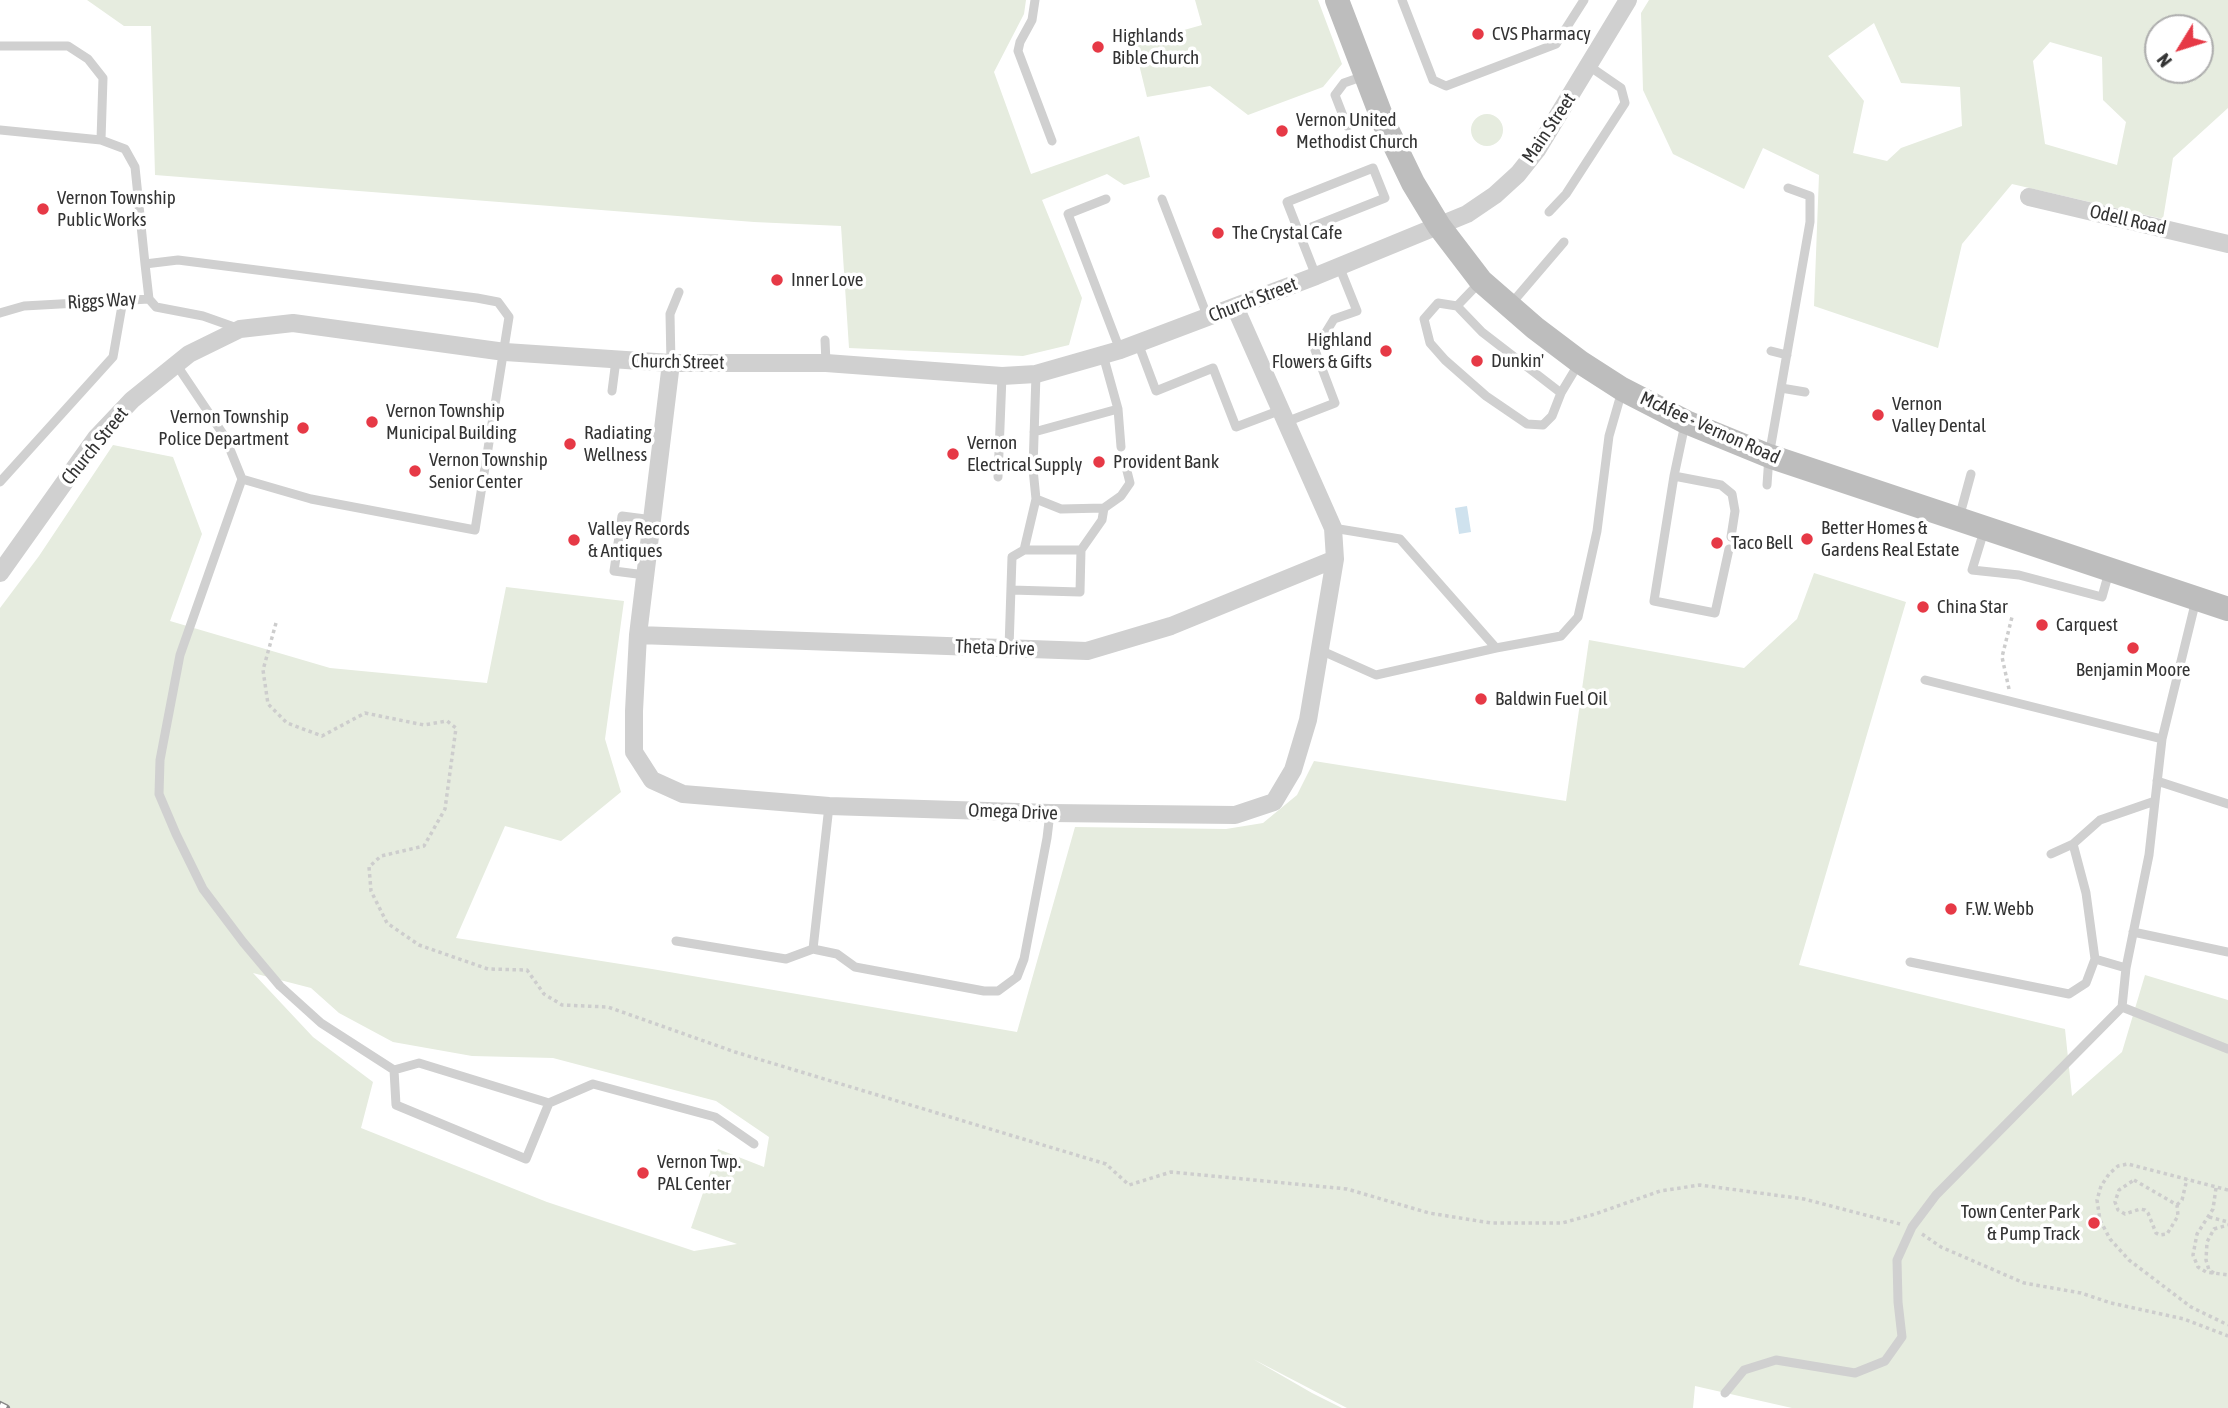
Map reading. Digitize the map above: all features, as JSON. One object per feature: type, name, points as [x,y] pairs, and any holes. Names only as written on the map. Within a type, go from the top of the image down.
[{"type":"main road","name":"McAfee - Vernon Road","points":[[1338,0],[1381,114],[1413,183],[1439,226],[1481,281],[1580,362],[1622,389],[1686,422],[1769,456],[2228,609]]},
{"type":"street","name":"Main Street","points":[[1439,226],[1467,214],[1495,195],[1518,174],[1537,150],[1628,0]]},
{"type":"street","name":"Odell Road","points":[[2029,197],[2228,244]]},
{"type":"street","name":"Church Street","points":[[0,573],[96,438],[132,400],[189,354],[240,329],[293,323],[505,352],[616,360],[671,363],[826,363],[1002,376],[1036,374],[1112,352],[1208,318],[1439,226]]},
{"type":"street","name":"Omega Drive","points":[[671,363],[638,635],[634,752],[652,779],[683,794],[828,806],[1235,815],[1274,802],[1293,770],[1308,720],[1335,559],[1333,528],[1235,307]]},
{"type":"street","name":"Theta Drive","points":[[638,635],[1087,652],[1171,626],[1335,559]]},
{"type":"lane","points":[[1035,0],[1032,20],[1018,51],[1052,141]]},
{"type":"lane","points":[[1402,0],[1433,80],[1446,86],[1556,44],[1584,0]]},
{"type":"lane","points":[[0,46],[68,46],[88,59],[103,78],[101,140]]},
{"type":"lane","points":[[1549,212],[1566,194],[1625,103],[1621,88],[1589,66]]},
{"type":"lane","points":[[1366,75],[1344,83],[1335,95],[1347,126],[1381,114]]},
{"type":"lane","points":[[0,130],[101,140],[125,149],[135,167],[149,299]]},
{"type":"lane","points":[[1299,232],[1385,198],[1373,168],[1287,202],[1316,276]]},
{"type":"lane","points":[[1767,485],[1769,456],[1810,222],[1810,196],[1788,188]]},
{"type":"lane","points":[[1162,199],[1208,318]]},
{"type":"lane","points":[[1106,200],[1068,215],[1112,352],[1121,447]]},
{"type":"lane","points":[[1510,306],[1564,242]]},
{"type":"lane","points":[[1794,253],[1804,255]]},
{"type":"lane","points":[[145,264],[178,260],[498,302],[509,317],[475,530],[311,499],[242,479]]},
{"type":"lane","points":[[1138,343],[1156,391],[1213,368],[1236,427],[1335,403],[1315,349],[1334,320],[1357,312],[1339,267]]},
{"type":"lane","points":[[1457,306],[1481,281]]},
{"type":"lane","points":[[671,363],[670,314],[679,292]]},
{"type":"lane","name":"Riggs Way","points":[[0,313],[24,306],[149,299],[156,307],[203,316],[240,329]]},
{"type":"lane","points":[[0,482],[113,357],[123,300]]},
{"type":"lane","points":[[1560,393],[1482,332],[1457,306],[1438,303],[1424,318],[1430,343],[1445,360],[1486,396],[1527,424],[1543,425],[1552,416],[1560,393],[1580,362]]},
{"type":"lane","points":[[825,340],[826,363]]},
{"type":"lane","points":[[1771,351],[1787,355]]},
{"type":"lane","points":[[612,391],[616,360]]},
{"type":"lane","points":[[176,364],[225,436],[242,479],[180,655],[160,760],[159,794],[203,889],[280,986],[321,1023],[394,1070],[419,1063],[549,1103],[593,1084],[715,1117],[754,1144]]},
{"type":"lane","points":[[1024,550],[1036,499],[1033,469],[1036,374]]},
{"type":"lane","points":[[998,477],[1002,376]]},
{"type":"lane","points":[[1781,388],[1805,392]]},
{"type":"lane","points":[[1320,650],[1376,675],[1561,636],[1578,617],[1597,531],[1609,436],[1622,389]]},
{"type":"lane","points":[[1034,432],[1118,409]]},
{"type":"lane","points":[[1686,422],[1674,476],[1654,601],[1715,613],[1729,549]]},
{"type":"lane","points":[[1036,499],[1062,509],[1104,508],[1121,496],[1130,483],[1127,471]]},
{"type":"lane","points":[[1959,520],[1971,474]]},
{"type":"lane","points":[[1674,476],[1721,485],[1732,494],[1735,510],[1731,537]]},
{"type":"lane","points":[[1011,590],[1080,592],[1081,550],[1102,520],[1104,508]]},
{"type":"lane","points":[[645,575],[614,570],[622,516],[653,520]]},
{"type":"lane","points":[[1333,528],[1399,539],[1496,648]]},
{"type":"lane","points":[[1984,529],[1972,570],[2020,575],[2102,597],[2109,570]]},
{"type":"lane","points":[[1009,648],[1012,557],[1024,550],[1081,550]]},
{"type":"lane","points":[[1725,1393],[1744,1370],[1776,1360],[1855,1373],[1885,1361],[1902,1337],[1897,1260],[1912,1227],[1936,1195],[2122,1007],[2126,968],[2149,855],[2162,739],[2197,599]]},
{"type":"lane","points":[[1925,680],[2162,739]]},
{"type":"lane","points":[[2157,781],[2228,804]]},
{"type":"lane","points":[[2051,854],[2073,844],[2100,820],[2155,801]]},
{"type":"lane","points":[[813,949],[828,806]]},
{"type":"lane","points":[[676,941],[786,959],[813,949],[838,954],[855,967],[984,991],[998,991],[1017,977],[1024,959],[1050,813]]},
{"type":"lane","points":[[1910,962],[2069,994],[2087,983],[2095,959],[2086,893],[2073,844]]},
{"type":"lane","points":[[2133,932],[2228,952]]},
{"type":"lane","points":[[2095,959],[2126,968]]},
{"type":"lane","points":[[2122,1007],[2228,1049]]},
{"type":"lane","points":[[394,1070],[396,1105],[526,1159],[549,1103]]},
{"type":"path","points":[[2011,702],[2003,657],[2012,617]]},
{"type":"path","points":[[276,623],[263,670],[268,704],[287,723],[323,736],[365,713],[424,726],[447,721],[456,728],[445,809],[424,846],[381,856],[369,867],[371,891],[387,923],[419,946],[488,969],[527,970],[544,994],[562,1005],[608,1007],[735,1052],[1106,1164],[1129,1185],[1171,1172],[1347,1189],[1429,1213],[1491,1223],[1562,1223],[1660,1191],[1699,1185],[1804,1199],[1912,1227],[1941,1247],[2024,1283],[2081,1293],[2184,1320],[2228,1336]]},
{"type":"path","points":[[2228,1190],[2127,1164],[2109,1174],[2101,1186],[2097,1200],[2100,1220],[2110,1239],[2129,1260],[2191,1307],[2228,1325]]},
{"type":"path","points":[[2177,1205],[2182,1200],[2187,1178]]},
{"type":"path","points":[[2134,1180],[2177,1205],[2177,1219],[2163,1236],[2153,1230],[2145,1210],[2121,1213],[2115,1202],[2121,1187],[2134,1180]]},
{"type":"path","points":[[2216,1188],[2213,1209],[2197,1234],[2193,1255],[2199,1267],[2206,1272],[2227,1274]]},
{"type":"path","points":[[2209,1217],[2228,1223]]},
{"type":"path","points":[[2227,1274],[2209,1269],[2206,1247],[2214,1229],[2228,1223]]},
{"type":"shaded area","points":[[87,0],[1026,0],[1024,14],[994,72],[1031,174],[1139,136],[1150,177],[1124,185],[1107,174],[1042,200],[1082,298],[1069,345],[1023,356],[849,348],[841,226],[754,222],[155,175],[151,26],[124,26]]},
{"type":"shaded area","points":[[1195,0],[1318,0],[1342,64],[1323,87],[1248,115],[1210,86],[1147,97],[1134,44],[1202,25]]},
{"type":"shaded area","points":[[1649,0],[2228,0],[2228,108],[2173,158],[2163,219],[2012,184],[1962,244],[1938,348],[1814,306],[1819,175],[1763,148],[1744,189],[1673,154],[1643,90],[1641,13]],"holes":[[[1874,23],[1901,83],[1960,87],[1962,126],[1901,148],[1887,161],[1853,153],[1864,101],[1828,56]],[[2050,42],[2102,57],[2103,100],[2126,122],[2117,165],[2045,144],[2033,61]]]},
{"type":"shaded area","points":[[1487,114],[1498,119],[1503,130],[1498,141],[1487,146],[1476,141],[1471,130],[1476,119]]},
{"type":"shaded area","points":[[113,445],[173,457],[202,534],[170,621],[330,668],[487,683],[506,587],[624,601],[605,739],[621,792],[561,841],[505,826],[456,938],[1017,1032],[1075,827],[1226,829],[1263,823],[1297,795],[1314,761],[1566,801],[1589,640],[1744,668],[1797,619],[1814,573],[1906,602],[1799,965],[2065,1029],[2072,1096],[2122,1052],[2145,975],[2228,1000],[2228,1408],[1792,1408],[1695,1386],[1693,1408],[1347,1408],[1253,1359],[1342,1408],[0,1408],[0,608],[39,556]],"holes":[[[253,973],[311,988],[339,1013],[393,1042],[472,1056],[553,1058],[716,1101],[769,1137],[764,1167],[718,1149],[691,1228],[737,1244],[694,1251],[547,1202],[361,1128],[373,1082],[313,1037]]]},
{"type":"water","points":[[1467,506],[1471,532],[1459,534],[1455,508]]},
{"type":"railway","points":[[0,1405],[6,1408]]},
{"type":"place","name":"CVS Pharmacy","points":[[1478,34]]},
{"type":"place","name":"Highlands Bible Church","points":[[1098,47]]},
{"type":"place","name":"Vernon United Methodist Church","points":[[1282,131]]},
{"type":"place","name":"Vernon Township Public Works","points":[[43,209]]},
{"type":"place","name":"The Crystal Cafe","points":[[1218,233]]},
{"type":"place","name":"Inner Love","points":[[777,280]]},
{"type":"place","name":"Highland Flowers & Gifts","points":[[1386,351]]},
{"type":"place","name":"Dunkin'","points":[[1477,361]]},
{"type":"place","name":"Vernon Valley Dental","points":[[1878,415]]},
{"type":"place","name":"Vernon Township Municipal Building","points":[[372,422]]},
{"type":"place","name":"Vernon Township Police Department","points":[[303,428]]},
{"type":"place","name":"Radiating Wellness","points":[[570,444]]},
{"type":"place","name":"Vernon Electrical Supply","points":[[953,454]]},
{"type":"place","name":"Provident Bank","points":[[1099,462]]},
{"type":"place","name":"Vernon Township Senior Center","points":[[415,471]]},
{"type":"place","name":"Better Homes & Gardens Real Estate","points":[[1807,539]]},
{"type":"place","name":"Valley Records & Antiques","points":[[574,540]]},
{"type":"place","name":"Taco Bell","points":[[1717,543]]},
{"type":"place","name":"China Star","points":[[1923,607]]},
{"type":"place","name":"Carquest","points":[[2042,625]]},
{"type":"place","name":"Benjamin Moore","points":[[2133,648]]},
{"type":"place","name":"Baldwin Fuel Oil","points":[[1481,699]]},
{"type":"place","name":"F.W. Webb","points":[[1951,909]]},
{"type":"place","name":"Vernon Twp. PAL Center","points":[[643,1173]]},
{"type":"place","name":"Town Center Park & Pump Track","points":[[2094,1223]]}]
